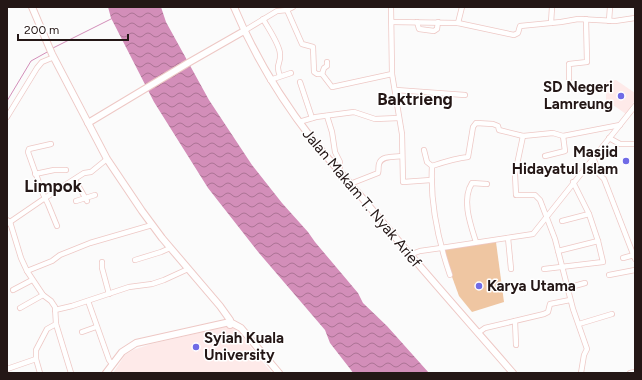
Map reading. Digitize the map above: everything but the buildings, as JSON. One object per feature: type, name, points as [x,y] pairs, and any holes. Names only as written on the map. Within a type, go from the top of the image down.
[{"type":"street","points":[[32,7],[53,56],[88,123],[107,159],[132,198],[170,248],[220,306],[229,318],[230,324],[239,331],[275,373]]},
{"type":"street","name":"Jalan Makam T. Nyak Arief","points":[[234,7],[244,31],[270,80],[299,122],[337,170],[409,255],[513,373]]},
{"type":"street","points":[[88,123],[188,62],[244,31],[277,9],[287,10],[293,7]]},
{"type":"street","points":[[390,7],[392,22],[392,74],[396,90],[399,118],[403,182],[431,180]]},
{"type":"street","points":[[458,23],[462,7]]},
{"type":"street","points":[[551,23],[552,7]]},
{"type":"street","points":[[608,21],[610,7]]},
{"type":"street","points":[[287,10],[302,44],[313,47],[314,72],[317,74],[322,74],[332,87],[392,74]]},
{"type":"street","points":[[392,22],[458,23],[514,35],[518,33],[520,26],[586,19],[621,21],[635,18]]},
{"type":"street","points":[[263,19],[280,52],[277,67],[280,76]]},
{"type":"street","points":[[569,79],[569,64],[587,62],[586,19]]},
{"type":"street","points":[[418,22],[419,29],[434,31],[437,29],[438,22]]},
{"type":"street","points":[[7,117],[36,68],[42,62],[53,56]]},
{"type":"street","points":[[322,74],[324,68],[327,66],[327,62]]},
{"type":"street","points":[[270,80],[291,73]]},
{"type":"street","points":[[300,82],[312,118]]},
{"type":"street","points":[[396,90],[465,95]]},
{"type":"street","points":[[409,255],[420,251],[532,234],[635,106]]},
{"type":"street","points":[[299,122],[312,118],[354,112],[375,119],[399,118]]},
{"type":"street","points":[[327,116],[332,132],[335,152],[340,165],[337,170]]},
{"type":"street","points":[[432,166],[457,158],[468,157],[473,127],[476,123],[493,124],[498,126],[499,130],[523,136],[553,132],[563,136],[620,125]]},
{"type":"street","points":[[523,136],[515,174],[516,195],[534,195],[539,198],[555,239],[570,300],[587,349],[584,355],[581,373]]},
{"type":"street","points":[[545,156],[565,151],[563,136]]},
{"type":"street","points":[[609,138],[620,144],[635,144]]},
{"type":"street","points":[[51,144],[29,149],[28,152],[35,174],[57,226]]},
{"type":"street","points":[[424,150],[427,162],[432,166]]},
{"type":"street","points":[[350,184],[378,173],[379,162],[381,160],[390,157],[402,156]]},
{"type":"street","points":[[593,157],[599,174],[604,179],[632,244],[634,257],[623,258]]},
{"type":"street","points":[[71,373],[56,324],[53,303],[43,295],[27,271],[8,222],[84,173],[91,172],[107,159]]},
{"type":"street","points":[[432,166],[431,180],[441,248],[450,275]]},
{"type":"street","points":[[35,174],[54,170],[66,170]]},
{"type":"street","points":[[75,180],[87,199]]},
{"type":"street","points":[[544,269],[603,262],[589,214],[573,182]]},
{"type":"street","points":[[476,242],[469,218],[467,195],[472,183],[487,184]]},
{"type":"street","points":[[76,201],[87,199],[95,195]]},
{"type":"street","points":[[562,221],[589,214]]},
{"type":"street","points":[[27,271],[52,261],[60,255],[152,225]]},
{"type":"street","points":[[508,238],[511,268]]},
{"type":"street","points":[[558,251],[598,242]]},
{"type":"street","points":[[135,260],[170,248]]},
{"type":"street","points":[[102,262],[102,268],[109,294]]},
{"type":"street","points":[[55,310],[130,287],[152,284],[188,269]]},
{"type":"street","points":[[609,275],[635,270]]},
{"type":"street","points":[[13,290],[32,280]]},
{"type":"street","points":[[567,288],[585,283]]},
{"type":"street","points":[[20,308],[43,295]]},
{"type":"street","points":[[478,333],[485,328],[544,314],[548,312],[550,304],[570,300]]},
{"type":"street","points":[[88,301],[96,327],[112,364]]},
{"type":"street","points":[[579,324],[612,314]]},
{"type":"street","points":[[515,321],[516,345]]},
{"type":"street","points":[[40,373],[36,359],[36,350],[47,329],[56,324]]},
{"type":"street","points":[[111,373],[124,354],[132,348],[150,342],[230,324]]},
{"type":"street","points":[[106,373],[122,352],[136,344],[230,324],[241,328],[279,373]]},
{"type":"street","points":[[82,332],[96,327]]},
{"type":"street","points":[[9,370],[36,359]]},
{"type":"street","points":[[630,373],[635,372]]},
{"type":"shaded area","name":"SD Negeri Lamreung","points":[[616,80],[635,93],[635,100],[626,114],[606,100],[606,82]]},
{"type":"shaded area","name":"Karya Utama","points":[[496,242],[504,302],[472,312],[459,296],[447,263],[445,249]]},
{"type":"shaded area","name":"Syiah Kuala University","points":[[229,326],[236,329],[272,373],[113,373],[125,355],[133,350],[151,344]]},
{"type":"water","points":[[108,7],[161,7],[166,22],[209,100],[252,165],[358,293],[363,303],[387,326],[429,373],[353,373],[330,343],[325,330],[259,253],[208,188],[154,102],[111,18]]},
{"type":"waterway","points":[[53,48],[113,18]]},
{"type":"waterway","points":[[7,101],[31,61],[49,51]]},
{"type":"place","name":"SD Negeri Lamreung","points":[[621,96]]},
{"type":"place","name":"Masjid Hidayatul Islam","points":[[626,161]]},
{"type":"place","name":"Karya Utama","points":[[479,286]]},
{"type":"place","name":"Syiah Kuala University","points":[[196,347]]},
{"type":"district","name":"Baktrieng","points":[[415,99]]},
{"type":"district","name":"Limpok","points":[[53,186]]}]
